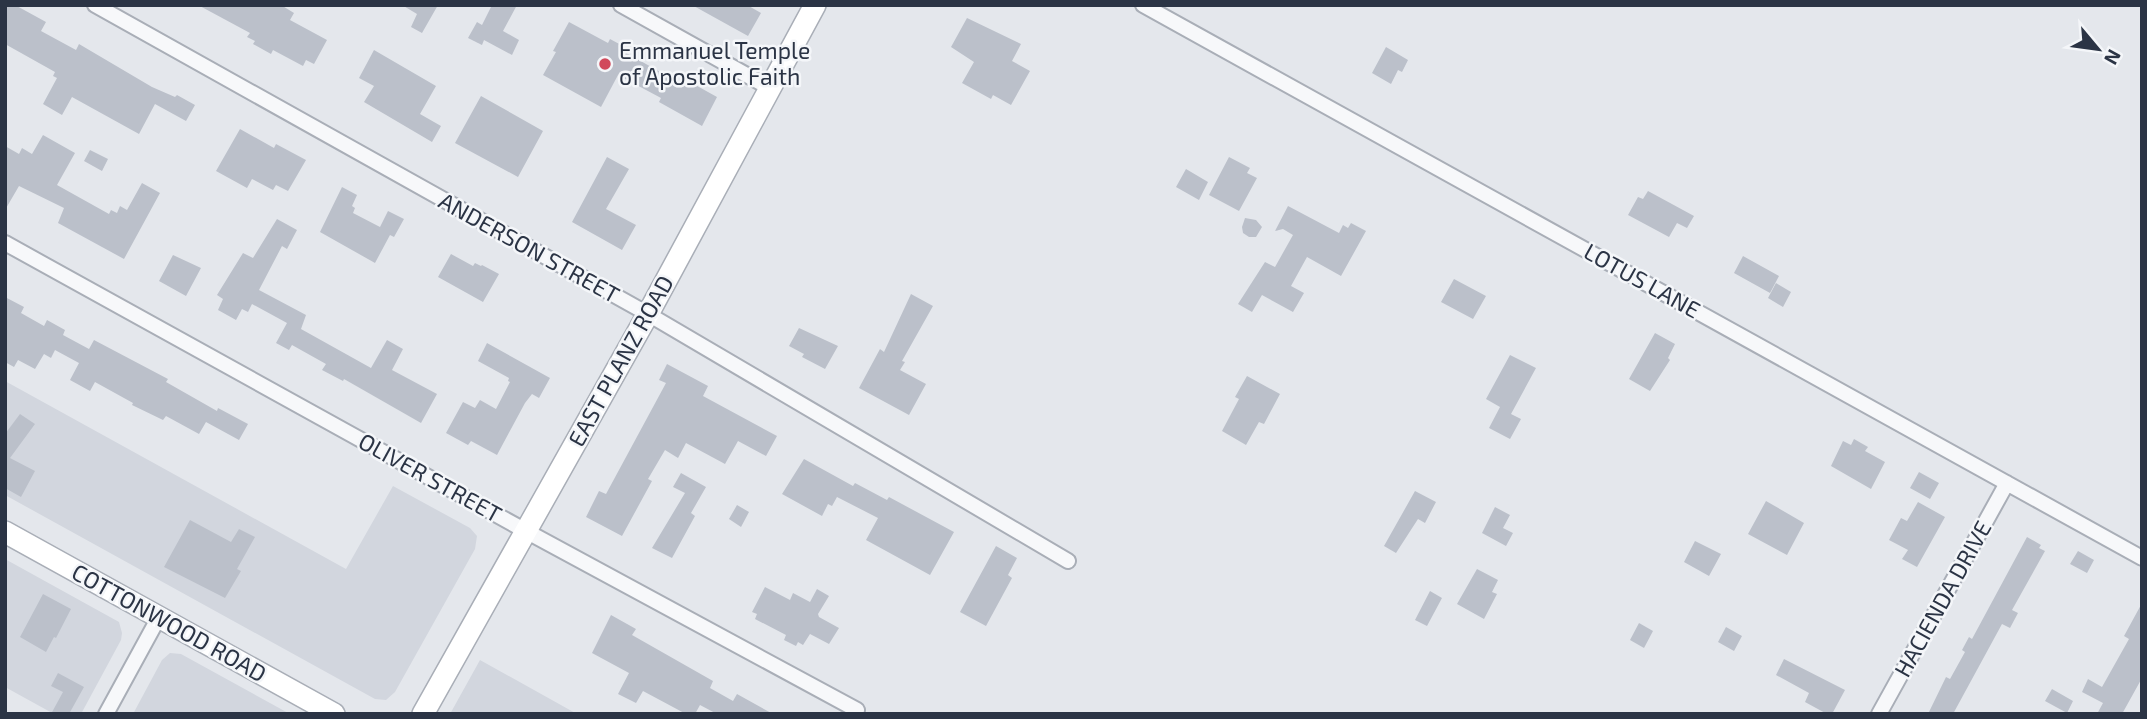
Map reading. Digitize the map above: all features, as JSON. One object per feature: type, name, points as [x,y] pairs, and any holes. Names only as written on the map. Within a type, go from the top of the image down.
[{"type":"street","name":"ANDERSON STREET","points":[[95,5],[648,314],[1068,561]]},
{"type":"street","points":[[621,5],[769,88]]},
{"type":"street","name":"EAST PLANZ ROAD","points":[[423,714],[524,530],[648,314],[815,5]]},
{"type":"street","name":"LOTUS LANE","points":[[1143,5],[2142,558]]},
{"type":"street","name":"OLIVER STREET","points":[[5,243],[524,530],[857,710]]},
{"type":"street","name":"HACIENDA DRIVE","points":[[1880,714],[2007,483]]},
{"type":"street","name":"COTTONWOOD ROAD","points":[[5,532],[334,714]]},
{"type":"street","points":[[106,714],[159,617]]},
{"type":"shaded area","points":[[5,381],[346,569],[393,486],[470,528],[477,536],[475,549],[395,692],[386,700],[375,699],[5,495]]},
{"type":"shaded area","points":[[5,559],[119,622],[121,640],[81,714],[54,714],[5,687]]},
{"type":"shaded area","points":[[170,653],[181,654],[290,714],[133,714],[162,660]]},
{"type":"shaded area","points":[[480,660],[577,714],[450,714]]},
{"type":"building","points":[[5,5],[15,5],[46,22],[41,31],[76,50],[79,44],[152,87],[175,97],[177,95],[195,105],[186,121],[155,104],[139,134],[72,97],[62,115],[43,104],[57,78],[53,76],[55,72],[5,44]]},
{"type":"building","points":[[198,5],[281,5],[294,13],[290,20],[327,40],[314,64],[306,60],[303,66],[273,50],[271,54],[253,44],[255,41],[247,37],[250,33]]},
{"type":"building","points":[[402,5],[438,5],[422,33],[411,27],[417,14]]},
{"type":"building","points":[[492,5],[517,5],[503,31],[519,40],[512,55],[484,40],[482,45],[468,38],[477,22],[482,25]]},
{"type":"building","points":[[692,5],[747,5],[761,13],[748,36]]},
{"type":"building","points":[[967,18],[1021,44],[1012,61],[1030,71],[1011,105],[993,95],[991,99],[962,83],[974,62],[951,47]]},
{"type":"building","points":[[569,22],[608,43],[610,39],[623,46],[621,50],[687,87],[690,82],[717,97],[702,126],[659,102],[661,98],[618,75],[601,107],[543,75]]},
{"type":"building","points":[[1386,47],[1408,60],[1402,72],[1398,70],[1391,84],[1372,73]]},
{"type":"building","points":[[374,50],[436,86],[420,114],[441,126],[432,142],[364,102],[374,86],[359,78]]},
{"type":"building","points":[[481,96],[543,131],[518,177],[455,143]]},
{"type":"building","points":[[240,129],[274,148],[276,144],[306,160],[288,191],[276,185],[273,190],[252,179],[247,188],[216,171]]},
{"type":"building","points":[[43,135],[75,153],[57,185],[109,214],[111,210],[117,213],[120,206],[127,210],[142,183],[160,193],[124,259],[58,223],[64,208],[19,186],[5,210],[5,146],[19,154],[22,148],[32,154]]},
{"type":"building","points":[[90,150],[108,159],[102,171],[84,161]]},
{"type":"building","points":[[607,157],[629,169],[606,209],[636,225],[622,250],[572,222]]},
{"type":"building","points":[[1229,157],[1250,168],[1247,173],[1257,178],[1239,211],[1209,195]]},
{"type":"building","points":[[1186,169],[1208,182],[1199,200],[1176,187]]},
{"type":"building","points":[[342,187],[357,195],[352,206],[355,208],[353,213],[380,227],[388,211],[404,219],[394,237],[390,235],[375,263],[320,232]]},
{"type":"building","points":[[1648,191],[1694,216],[1687,228],[1677,223],[1669,237],[1628,215],[1638,197],[1643,199]]},
{"type":"building","points":[[1288,206],[1339,233],[1343,225],[1348,228],[1351,223],[1366,231],[1341,276],[1307,257],[1291,286],[1304,293],[1293,312],[1262,295],[1252,312],[1238,304],[1265,262],[1275,267],[1293,235],[1283,229],[1275,231]]},
{"type":"building","points":[[1245,218],[1256,220],[1262,227],[1256,237],[1243,233]]},
{"type":"building","points":[[277,219],[297,230],[287,249],[282,246],[259,290],[306,315],[301,329],[371,368],[387,340],[403,349],[392,370],[437,394],[421,423],[344,379],[343,381],[322,370],[326,364],[292,345],[289,350],[276,343],[287,323],[252,304],[248,312],[242,309],[236,320],[218,310],[223,299],[217,295],[243,253],[253,258]]},
{"type":"building","points":[[451,254],[473,266],[475,263],[482,265],[499,274],[483,302],[438,277]]},
{"type":"building","points":[[173,255],[201,268],[186,296],[159,281]]},
{"type":"building","points":[[1743,256],[1779,276],[1770,293],[1734,273]]},
{"type":"building","points":[[1454,279],[1486,296],[1473,319],[1441,302]]},
{"type":"building","points":[[1776,283],[1791,292],[1783,307],[1768,298]]},
{"type":"building","points":[[911,294],[933,306],[902,361],[905,362],[900,370],[926,384],[909,415],[859,388],[880,349],[884,352]]},
{"type":"building","points":[[5,297],[24,307],[21,313],[44,326],[47,320],[65,330],[63,335],[89,349],[94,340],[168,379],[166,382],[217,411],[218,408],[248,424],[239,440],[206,422],[199,434],[166,416],[163,420],[95,382],[90,391],[70,380],[79,363],[55,350],[51,358],[44,354],[35,369],[18,360],[14,367],[5,362]]},
{"type":"building","points":[[799,328],[838,346],[825,369],[802,357],[804,354],[789,346]]},
{"type":"building","points":[[1655,333],[1675,344],[1668,358],[1670,360],[1650,391],[1629,379]]},
{"type":"building","points":[[487,343],[550,378],[539,398],[532,394],[525,403],[497,455],[471,441],[468,445],[446,433],[463,402],[475,408],[480,400],[496,409],[510,382],[509,378],[478,361]]},
{"type":"building","points":[[1510,355],[1536,368],[1511,414],[1521,419],[1510,439],[1489,428],[1500,407],[1486,399]]},
{"type":"building","points":[[667,364],[708,386],[703,396],[777,436],[766,456],[738,441],[725,464],[686,443],[678,458],[665,450],[648,479],[652,481],[622,536],[586,517],[599,491],[606,494],[666,383],[659,380]]},
{"type":"building","points":[[1247,376],[1280,394],[1264,424],[1259,422],[1246,445],[1222,431],[1239,399],[1235,397]]},
{"type":"building","points":[[20,414],[35,424],[10,458],[35,471],[21,497],[5,488],[5,434]]},
{"type":"building","points":[[1854,439],[1868,447],[1865,451],[1885,462],[1871,489],[1831,466],[1843,441],[1851,445]]},
{"type":"building","points":[[804,459],[853,486],[855,483],[887,500],[889,497],[954,532],[930,575],[866,540],[878,518],[837,497],[832,506],[828,504],[822,516],[782,494]]},
{"type":"building","points":[[1919,472],[1939,483],[1930,499],[1910,488]]},
{"type":"building","points":[[681,473],[706,487],[691,513],[695,516],[672,558],[652,548],[685,493],[673,487]]},
{"type":"building","points":[[1415,491],[1436,502],[1425,523],[1418,519],[1396,553],[1384,546]]},
{"type":"building","points":[[1766,501],[1804,523],[1787,555],[1748,534]]},
{"type":"building","points":[[1918,502],[1945,517],[1917,567],[1902,559],[1908,550],[1889,540],[1901,518],[1907,521]]},
{"type":"building","points":[[737,505],[749,512],[741,527],[729,519]]},
{"type":"building","points":[[1495,507],[1510,515],[1503,528],[1513,533],[1506,546],[1482,533]]},
{"type":"building","points":[[190,520],[231,542],[239,529],[255,537],[237,569],[241,571],[225,598],[164,567]]},
{"type":"building","points":[[2027,537],[2041,545],[2039,548],[2045,551],[2012,610],[2018,613],[2010,628],[2002,624],[1953,714],[1928,714],[1946,677],[1950,679],[1965,652],[1962,650],[1969,637],[1972,639]]},
{"type":"building","points":[[1695,541],[1721,554],[1709,576],[1684,562]]},
{"type":"building","points":[[996,546],[1017,558],[1008,575],[1012,578],[986,626],[960,612]]},
{"type":"building","points":[[2078,551],[2094,560],[2087,573],[2070,564]]},
{"type":"building","points":[[1477,569],[1498,580],[1492,592],[1497,594],[1484,619],[1457,604]]},
{"type":"building","points":[[765,587],[790,600],[793,593],[810,602],[817,589],[829,596],[818,614],[839,628],[829,644],[810,634],[803,645],[798,642],[796,646],[784,640],[786,635],[755,619],[757,614],[752,612]]},
{"type":"building","points":[[1430,591],[1442,598],[1427,626],[1415,620]]},
{"type":"building","points":[[43,594],[71,609],[46,652],[20,637]]},
{"type":"building","points":[[2142,603],[2142,678],[2122,714],[2097,714],[2103,703],[2082,692],[2088,679],[2102,687],[2129,639],[2124,636]]},
{"type":"building","points":[[611,615],[636,629],[632,635],[713,681],[710,688],[733,701],[737,694],[773,714],[717,714],[700,705],[695,714],[686,714],[643,691],[636,703],[618,694],[629,673],[592,653]]},
{"type":"building","points":[[1639,623],[1653,631],[1644,648],[1630,640]]},
{"type":"building","points":[[1726,627],[1742,636],[1734,651],[1718,642]]},
{"type":"building","points":[[1784,659],[1845,690],[1832,714],[1805,702],[1809,693],[1776,675]]},
{"type":"building","points":[[58,673],[84,687],[69,714],[51,714],[63,692],[51,686]]},
{"type":"building","points":[[2052,689],[2073,701],[2067,713],[2045,701]]},
{"type":"place","name":"Emmanuel Temple of Apostolic Faith","points":[[605,64]]}]
